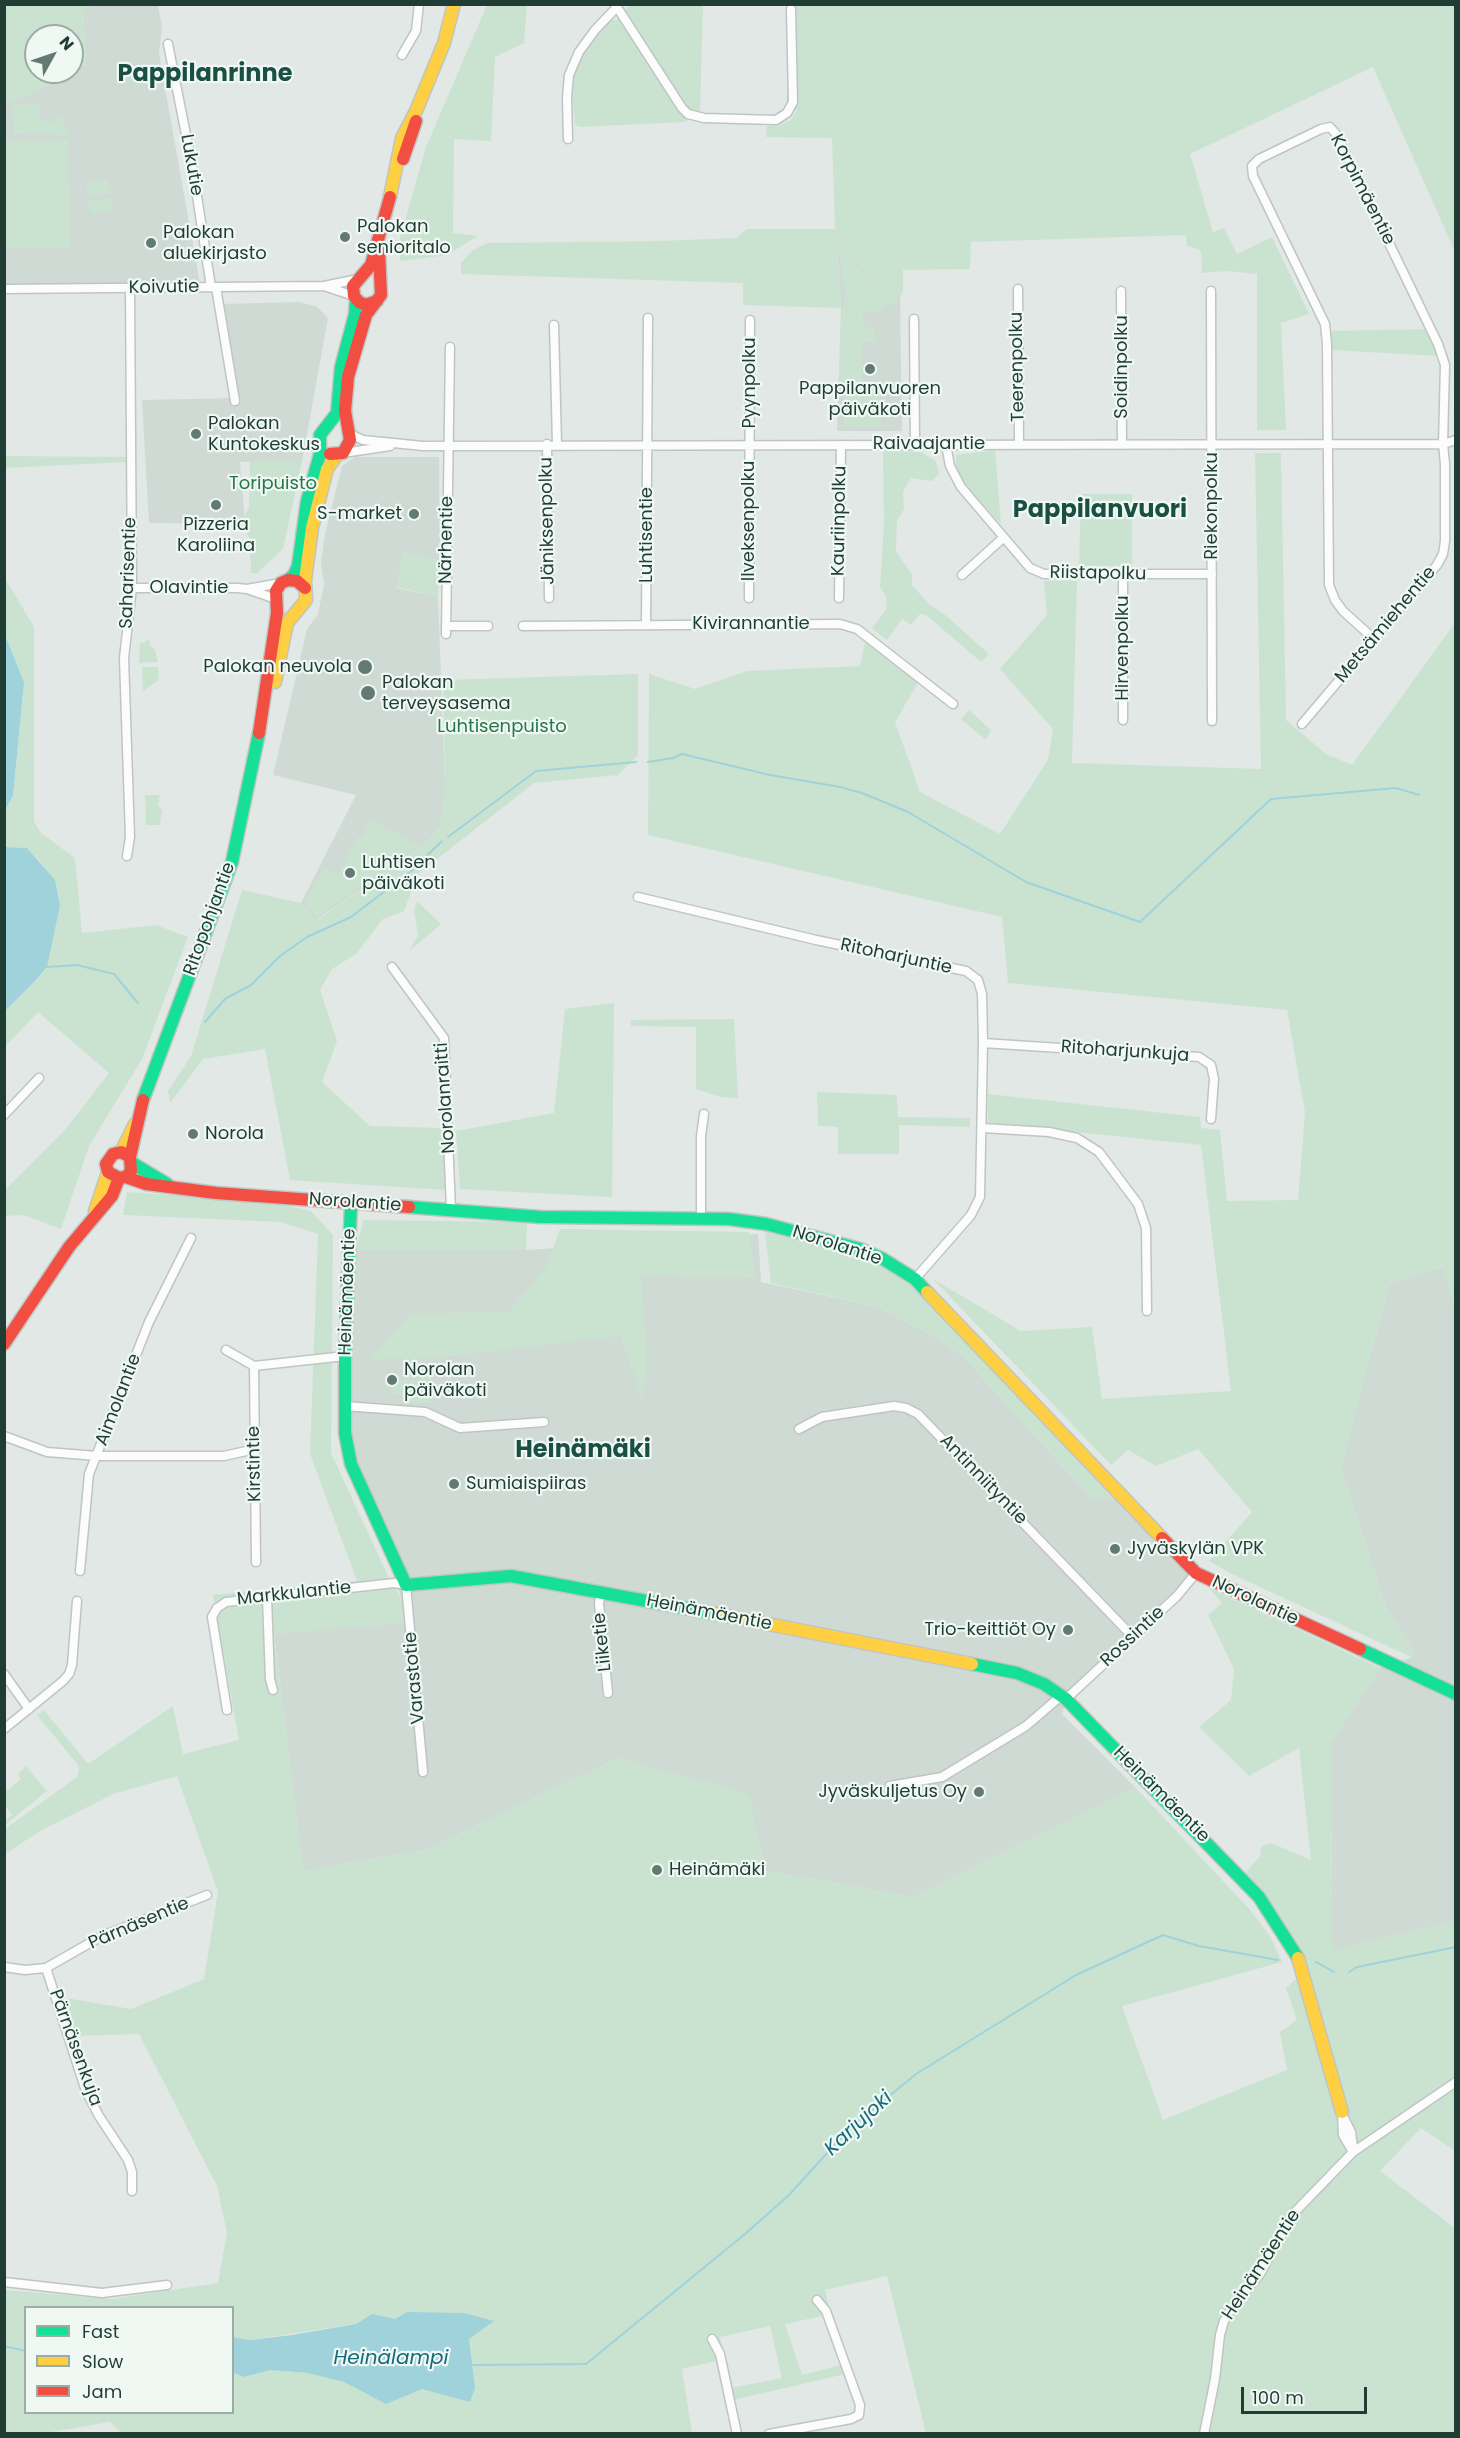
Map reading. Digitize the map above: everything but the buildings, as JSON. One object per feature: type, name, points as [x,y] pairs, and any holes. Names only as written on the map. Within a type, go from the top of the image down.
[{"type":"street","points":[[402,55],[416,31],[419,4]]},
{"type":"street","points":[[449,30],[454,4]]},
{"type":"street","points":[[379,238],[381,291],[363,322],[345,397],[350,440],[327,469],[313,525],[305,588],[306,600],[301,608],[288,611],[276,601],[276,591],[294,575],[298,566],[303,523],[320,454],[320,435],[337,413],[341,367],[355,314],[353,286],[371,265],[397,170],[396,160],[402,138],[462,4]]},
{"type":"street","points":[[568,139],[569,75],[579,52],[616,6],[688,114],[704,118],[776,120],[787,113],[793,102],[791,9]]},
{"type":"street","name":"Lukutie","points":[[168,44],[235,401]]},
{"type":"street","name":"Korpimäentie","points":[[1328,444],[1325,324],[1253,176],[1252,166],[1259,159],[1321,129],[1330,128],[1336,134],[1438,344],[1445,365],[1443,444]]},
{"type":"street","points":[[361,277],[375,278],[380,284]]},
{"type":"street","name":"Koivutie","points":[[4,289],[324,286],[361,277]]},
{"type":"street","name":"Koivutie","points":[[324,286],[355,298]]},
{"type":"street","name":"Saharisentie","points":[[127,856],[130,837],[124,658],[132,588],[130,288]]},
{"type":"street","name":"Teerenpolku","points":[[1017,289],[1019,444]]},
{"type":"street","name":"Soidinpolku","points":[[1121,291],[1122,444]]},
{"type":"street","name":"Riekonpolku","points":[[1211,291],[1212,721]]},
{"type":"street","points":[[355,298],[366,305],[377,301]]},
{"type":"street","name":"Luhtisentie","points":[[646,625],[648,318]]},
{"type":"street","points":[[914,319],[915,444]]},
{"type":"street","name":"Pyynpolku","points":[[750,320],[750,445]]},
{"type":"street","points":[[554,325],[558,444]]},
{"type":"street","name":"Närhentie","points":[[450,347],[446,630],[488,626]]},
{"type":"street","points":[[326,427],[338,425],[348,432]]},
{"type":"street","name":"Raivaajantie","points":[[348,432],[363,440],[448,446],[547,444],[647,446],[1443,444],[1455,440]]},
{"type":"street","name":"Raivaajantie","points":[[340,454],[355,449],[403,444]]},
{"type":"street","name":"Jäniksenpolku","points":[[547,444],[549,598]]},
{"type":"street","name":"Riistapolku","points":[[946,444],[950,466],[961,487],[1030,568],[1044,574],[1212,574]]},
{"type":"street","points":[[1328,444],[1329,585],[1335,600],[1343,611],[1374,639]]},
{"type":"street","name":"Metsämiehentie","points":[[1302,724],[1437,565],[1443,554],[1445,465],[1443,444]]},
{"type":"street","points":[[320,445],[328,454],[340,454]]},
{"type":"street","name":"Ilveksenpolku","points":[[749,598],[750,445]]},
{"type":"street","name":"Kauriinpolku","points":[[839,597],[841,445]]},
{"type":"street","points":[[962,575],[1003,538]]},
{"type":"street","name":"Hirvenpolku","points":[[1123,575],[1123,720]]},
{"type":"street","points":[[285,582],[297,581],[305,588]]},
{"type":"street","name":"Olavintie","points":[[132,588],[247,589],[285,582]]},
{"type":"street","name":"Olavintie","points":[[247,589],[276,601]]},
{"type":"street","name":"Ritopohjantie","points":[[128,1157],[137,1135],[138,1121],[157,1057],[232,862],[264,711],[276,601]]},
{"type":"street","name":"Ritopohjantie","points":[[264,711],[275,684],[285,629],[297,610]]},
{"type":"street","name":"Kivirannantie","points":[[523,626],[840,624],[857,629],[953,704]]},
{"type":"street","name":"Ritoharjuntie","points":[[638,897],[816,940],[966,971],[978,981],[981,991],[983,1043],[981,1190],[978,1203],[971,1215],[915,1279]]},
{"type":"street","name":"Norolanraitti","points":[[392,967],[444,1038],[451,1209]]},
{"type":"street","name":"Ritoharjunkuja","points":[[983,1043],[1199,1057],[1211,1065],[1213,1072],[1211,1119]]},
{"type":"street","points":[[4,1115],[39,1078]]},
{"type":"street","points":[[701,1217],[701,1136],[704,1114]]},
{"type":"street","points":[[982,1128],[1049,1132],[1077,1138],[1099,1152],[1138,1204],[1146,1228],[1147,1311]]},
{"type":"street","points":[[4,1344],[69,1247],[112,1196],[122,1178],[131,1171],[128,1157],[109,1156],[106,1164],[108,1172],[93,1216]]},
{"type":"street","name":"Norolantie","points":[[128,1157],[171,1186]]},
{"type":"street","points":[[108,1172],[114,1177],[122,1178]]},
{"type":"street","name":"Norolantie","points":[[122,1178],[146,1184],[216,1193],[540,1217],[729,1219],[766,1224],[860,1250],[883,1259],[915,1279],[1196,1573],[1455,1694]]},
{"type":"street","name":"Heinämäentie","points":[[351,1203],[345,1356],[345,1433],[351,1464],[406,1585],[511,1576],[1017,1673],[1044,1684],[1064,1697],[1238,1874],[1271,1914],[1288,1944],[1293,1964],[1301,1973],[1342,2112],[1351,2132],[1353,2151],[1292,2216],[1260,2274],[1224,2321],[1204,2433]]},
{"type":"street","name":"Aimolantie","points":[[80,1571],[89,1474],[148,1322],[191,1238]]},
{"type":"street","points":[[226,1350],[254,1366],[345,1356]]},
{"type":"street","name":"Kirstintie","points":[[254,1366],[255,1562]]},
{"type":"street","points":[[345,1406],[425,1413],[460,1428],[544,1422]]},
{"type":"street","name":"Antinniityntie","points":[[800,1429],[822,1417],[894,1406],[906,1408],[918,1414],[1133,1637]]},
{"type":"street","points":[[4,1436],[47,1452],[97,1456],[224,1456],[255,1449]]},
{"type":"street","name":"Rossintie","points":[[890,1786],[942,1777],[1026,1726],[1064,1697],[1133,1637],[1177,1596],[1196,1573]]},
{"type":"street","name":"Markkulantie","points":[[227,1710],[212,1617],[217,1608],[226,1602],[394,1583],[406,1585]]},
{"type":"street","name":"Varastotie","points":[[406,1585],[423,1772]]},
{"type":"street","name":"Liiketie","points":[[601,1592],[599,1603],[608,1693]]},
{"type":"street","points":[[267,1598],[270,1679],[273,1690]]},
{"type":"street","points":[[4,1729],[69,1674],[72,1665],[77,1600]]},
{"type":"street","points":[[4,1674],[29,1709]]},
{"type":"street","name":"Pärnäsentie","points":[[4,1967],[25,1970],[46,1968],[102,1936],[207,1895]]},
{"type":"street","name":"Pärnäsenkuja","points":[[46,1968],[86,2091],[99,2116],[128,2160],[132,2172],[132,2191]]},
{"type":"street","points":[[1353,2151],[1455,2082]]},
{"type":"street","points":[[4,2282],[102,2293],[167,2285]]},
{"type":"street","points":[[769,2433],[851,2419],[859,2415],[860,2405],[826,2311],[817,2300]]},
{"type":"street","points":[[712,2339],[720,2354],[736,2433]]},
{"type":"shaded area","points":[[91,5],[158,5],[162,28],[159,54],[200,284],[5,286],[4,104],[50,84],[84,84],[84,65],[86,64],[83,10]]},
{"type":"shaded area","name":"Pappilanvuoren päiväkoti","points":[[837,249],[900,297],[902,431],[837,431],[841,308]]},
{"type":"shaded area","points":[[299,302],[317,307],[328,318],[302,462],[240,462],[245,524],[149,523],[142,400],[239,398],[222,304]]},
{"type":"shaded area","name":"Palokan terveysasema","points":[[355,457],[439,457],[440,561],[403,552],[397,588],[438,597],[445,788],[441,827],[426,843],[315,921],[301,903],[356,795],[273,775],[307,629],[318,614],[324,584],[321,562],[325,534],[342,466]]},
{"type":"shaded area","points":[[758,1234],[761,1282],[879,1307],[938,1339],[964,1357],[1093,1500],[1116,1500],[1190,1573],[1177,1592],[1067,1695],[1062,1714],[1135,1787],[914,1897],[766,1871],[618,1758],[426,1850],[303,1871],[274,1633],[405,1622],[402,1600],[356,1463],[351,1437],[351,1407],[430,1414],[431,1409],[351,1401],[355,1250],[526,1250]]},
{"type":"shaded area","points":[[1443,1267],[1456,1311],[1455,1921],[1332,1951],[1331,1742],[1380,1668],[1413,1657],[1411,1647],[1385,1605],[1341,1467],[1389,1284]]},
{"type":"green space","points":[[5,4],[91,5],[83,10],[84,24],[24,24],[24,84],[50,84],[5,104]]},
{"type":"green space","points":[[487,5],[527,5],[524,43],[495,57],[491,141],[454,139],[453,233],[478,236],[447,255],[400,261],[398,245],[426,147]]},
{"type":"green space","points":[[630,5],[703,5],[700,112],[684,122],[580,127],[575,125],[572,96],[574,75],[583,55],[608,20],[616,20]]},
{"type":"green space","points":[[794,5],[1455,5],[1455,252],[1373,67],[1190,154],[1213,232],[1224,228],[1237,254],[1272,237],[1309,314],[1281,323],[1286,430],[1257,430],[1257,274],[1228,271],[1202,273],[1201,252],[1187,246],[1186,235],[971,242],[970,269],[903,270],[903,290],[900,297],[837,249],[841,308],[743,305],[743,283],[461,274],[461,263],[473,250],[487,243],[736,238],[747,229],[835,229],[832,138],[766,137],[767,126],[778,126],[791,120],[797,110],[786,106]]},
{"type":"green space","points":[[84,28],[86,64],[84,65]]},
{"type":"green space","points":[[12,105],[41,105],[38,113],[40,118],[52,123],[60,116],[70,135],[14,134]]},
{"type":"green space","points":[[68,140],[70,247],[6,248],[5,141]]},
{"type":"green space","points":[[107,179],[110,192],[87,195],[87,183]]},
{"type":"green space","points":[[111,198],[113,211],[91,214],[88,202]]},
{"type":"green space","points":[[840,255],[897,296],[898,304],[882,305],[881,311],[863,311],[863,327],[875,327],[875,342],[862,342],[862,381],[895,381],[895,394],[880,394],[880,427],[844,426],[845,397],[839,388],[842,308],[846,299]]},
{"type":"green space","points":[[1427,329],[1438,356],[1331,350],[1330,331]]},
{"type":"green space","points":[[883,450],[920,452],[935,460],[939,473],[932,481],[911,478],[903,492],[904,509],[897,521],[896,551],[912,575],[912,585],[929,604],[944,614],[989,654],[981,662],[926,615],[920,614],[911,625],[902,619],[887,640],[872,628],[887,608],[886,597],[880,587],[884,521]]},
{"type":"green space","points":[[995,450],[1001,524],[970,490],[956,469],[956,455]]},
{"type":"green space","points":[[1255,453],[1281,453],[1286,720],[1326,754],[1352,765],[1455,623],[1455,1311],[1443,1267],[1389,1284],[1341,1467],[1385,1605],[1411,1647],[1413,1658],[1232,1574],[1209,1561],[1252,1512],[1198,1449],[1156,1466],[1128,1450],[1111,1465],[933,1279],[1021,1331],[1092,1327],[1102,1399],[1231,1391],[1201,1145],[988,1123],[988,1094],[1200,1117],[1201,1128],[1220,1130],[1227,1201],[1298,1200],[1305,1113],[1287,1010],[1008,983],[1002,917],[648,835],[649,674],[695,689],[747,671],[860,666],[865,642],[919,681],[895,722],[920,792],[1000,834],[1048,760],[1053,729],[1000,669],[1047,615],[1044,581],[1077,580],[1072,763],[1261,769]]},
{"type":"green space","points":[[5,456],[127,457],[126,462],[5,468]]},
{"type":"green space","name":"Toripuisto","points":[[250,461],[302,462],[283,549],[257,573],[251,573],[250,539],[241,522],[249,507]]},
{"type":"green space","points":[[1081,494],[1132,494],[1132,566],[1079,566]]},
{"type":"green space","points":[[403,552],[440,561],[438,597],[397,587]]},
{"type":"green space","points":[[5,578],[34,627],[34,821],[40,832],[75,858],[82,933],[156,925],[188,937],[142,1059],[89,1146],[61,1229],[24,1215],[5,1216],[5,1190],[65,1130],[109,1073],[38,1012],[5,1047],[5,1011],[47,967],[60,906],[42,864],[27,848],[5,847],[4,810],[13,796],[24,682],[5,635]]},
{"type":"green space","points":[[146,640],[150,641],[150,645],[155,650],[158,662],[139,663],[140,643],[145,643]]},
{"type":"green space","points":[[142,667],[158,667],[159,680],[143,691]]},
{"type":"green space","name":"Luhtisenpuisto","points":[[638,674],[638,755],[618,775],[534,783],[418,874],[404,911],[383,919],[356,954],[332,969],[320,990],[337,1041],[322,1082],[370,1126],[443,1128],[445,1190],[290,1180],[265,1049],[203,1059],[170,1103],[168,1091],[191,1056],[242,890],[301,903],[316,921],[426,843],[441,827],[445,788],[443,680]]},
{"type":"green space","points":[[969,710],[991,730],[986,740],[961,719]]},
{"type":"green space","points":[[145,795],[160,795],[158,805],[162,811],[160,825],[146,825]]},
{"type":"green space","points":[[371,820],[419,845],[316,917],[304,902],[324,867],[338,875],[358,836],[362,838]]},
{"type":"green space","points":[[417,901],[441,924],[408,952],[418,936],[414,909]]},
{"type":"green space","points":[[614,1003],[612,1197],[460,1189],[456,1131],[554,1113],[565,1009]]},
{"type":"green space","points":[[734,1019],[738,1098],[720,1097],[696,1089],[696,1027],[631,1026],[631,1020]]},
{"type":"green space","points":[[817,1092],[897,1095],[898,1117],[970,1118],[970,1127],[899,1125],[899,1154],[838,1154],[838,1127],[818,1126]]},
{"type":"green space","points":[[127,1192],[270,1202],[311,1211],[333,1235],[331,1453],[388,1576],[402,1600],[406,1623],[274,1634],[303,1871],[426,1850],[618,1758],[749,1794],[766,1871],[914,1897],[1135,1787],[1251,1911],[1270,1936],[1282,1962],[1122,2006],[1163,2120],[1287,2070],[1280,2032],[1297,2020],[1286,1988],[1308,1968],[1283,1921],[1246,1872],[1260,1856],[1261,1847],[1271,1843],[1311,1860],[1299,1748],[1249,1776],[1199,1727],[1231,1700],[1234,1669],[1208,1615],[1222,1603],[1209,1588],[1380,1668],[1331,1742],[1332,1950],[1455,1921],[1455,2151],[1421,2128],[1380,2171],[1455,2228],[1455,2433],[926,2433],[887,2276],[825,2290],[831,2314],[785,2324],[802,2375],[841,2365],[845,2374],[733,2400],[731,2388],[782,2378],[770,2326],[720,2337],[725,2359],[682,2369],[692,2433],[122,2434],[110,2422],[45,2433],[5,2433],[5,2290],[112,2299],[218,2283],[227,2233],[217,2186],[139,2034],[74,2036],[60,1997],[131,2009],[204,1979],[218,1892],[177,1776],[113,1794],[40,1831],[5,1854],[5,1829],[77,1777],[79,1771],[78,1765],[37,1715],[44,1710],[88,1764],[173,1706],[183,1754],[239,1740],[213,1595],[357,1581],[310,1454],[318,1234],[281,1222],[123,1215]]},
{"type":"green space","points":[[364,1220],[527,1222],[526,1250],[355,1250]]},
{"type":"green space","points":[[560,1229],[749,1232],[756,1278],[641,1276],[647,1359],[643,1401],[621,1336],[434,1358],[370,1359],[410,1314],[509,1312],[547,1266]]},
{"type":"green space","points":[[765,1232],[860,1256],[882,1264],[911,1282],[1116,1500],[1093,1500],[964,1357],[938,1339],[879,1307],[771,1283]]},
{"type":"green space","points":[[421,1365],[432,1365],[430,1404],[406,1402],[405,1394],[391,1394],[392,1379],[420,1380]]},
{"type":"green space","points":[[26,1766],[48,1790],[5,1825],[5,1821],[12,1815],[5,1805],[5,1787],[8,1790],[21,1779],[18,1774]]},
{"type":"water","points":[[5,635],[24,682],[13,796],[5,810]]},
{"type":"water","points":[[5,847],[27,848],[55,880],[60,906],[47,967],[5,1011]]},
{"type":"water","name":"Heinälampi","points":[[407,2312],[464,2313],[494,2321],[469,2339],[475,2388],[470,2402],[422,2389],[386,2404],[344,2382],[308,2373],[270,2370],[244,2377],[234,2373],[234,2337],[250,2340],[292,2335],[356,2324],[372,2314],[395,2319]]},
{"type":"waterway","points":[[648,762],[673,758],[682,754],[770,775],[862,793],[908,812],[1026,882],[1140,922],[1271,799],[1396,788],[1419,795]]},
{"type":"waterway","points":[[448,837],[536,771],[636,762]]},
{"type":"waterway","points":[[205,1022],[225,999],[251,985],[280,956],[307,937],[351,917],[410,872],[442,841]]},
{"type":"waterway","points":[[47,967],[77,965],[114,974],[138,1003]]},
{"type":"waterway","name":"Karjujoki","points":[[473,2365],[586,2364],[745,2234],[789,2195],[848,2130],[916,2074],[1076,1975],[1163,1935],[1199,1946],[1278,1960]]},
{"type":"waterway","name":"Karjujoki","points":[[1349,1972],[1357,1967],[1456,1947]]},
{"type":"waterway","name":"Karjujoki","points":[[1316,1962],[1334,1972]]},
{"type":"waterway","points":[[4,2346],[24,2351]]},
{"type":"traffic: fast","points":[[288,580],[294,575],[298,566],[307,501],[320,454],[320,435],[337,413],[341,367],[355,314],[356,300]]},
{"type":"traffic: fast","points":[[143,1100],[232,862],[259,733]]},
{"type":"traffic: fast","points":[[132,1163],[167,1184]]},
{"type":"traffic: fast","points":[[351,1203],[345,1356],[345,1433],[351,1464],[406,1585],[511,1576],[717,1614]]},
{"type":"traffic: fast","points":[[409,1207],[540,1217],[729,1219],[766,1224],[860,1249],[883,1259],[915,1279],[927,1292]]},
{"type":"traffic: fast","points":[[1360,1649],[1456,1694]]},
{"type":"traffic: fast","points":[[972,1664],[1017,1673],[1044,1684],[1066,1699],[1259,1897],[1298,1958]]},
{"type":"traffic: slow","points":[[390,197],[402,138],[416,111],[444,43],[454,4]]},
{"type":"traffic: slow","points":[[275,682],[287,623],[306,600],[305,580],[312,528],[327,469],[337,455]]},
{"type":"traffic: slow","points":[[121,1152],[135,1124]]},
{"type":"traffic: slow","points":[[95,1211],[108,1172]]},
{"type":"traffic: slow","points":[[927,1292],[1162,1538]]},
{"type":"traffic: slow","points":[[717,1614],[972,1664]]},
{"type":"traffic: slow","points":[[1298,1958],[1342,2112]]},
{"type":"traffic: jam","points":[[403,159],[416,121]]},
{"type":"traffic: jam","points":[[377,301],[366,305],[359,302],[354,296],[353,286],[371,265],[390,197]]},
{"type":"traffic: jam","points":[[330,454],[343,453],[350,440],[345,411],[348,377],[366,315],[381,295],[379,251]]},
{"type":"traffic: jam","points":[[259,733],[277,613],[276,591],[281,583],[288,580],[297,581],[305,588]]},
{"type":"traffic: jam","points":[[130,1157],[121,1152],[113,1154],[106,1164],[108,1172],[119,1178],[126,1177],[131,1171],[130,1157],[143,1100]]},
{"type":"traffic: jam","points":[[126,1177],[146,1184],[216,1193],[409,1207]]},
{"type":"traffic: jam","points":[[4,1344],[69,1247],[112,1196],[119,1178]]},
{"type":"traffic: jam","points":[[1162,1538],[1196,1573],[1360,1649]]},
{"type":"place","name":"Palokan senioritalo","points":[[345,237]]},
{"type":"place","name":"Palokan aluekirjasto","points":[[151,243]]},
{"type":"place","name":"Pappilanvuoren päiväkoti","points":[[870,369]]},
{"type":"place","name":"Palokan Kuntokeskus","points":[[196,434]]},
{"type":"place","name":"Pizzeria Karoliina","points":[[216,505]]},
{"type":"place","name":"S-market","points":[[414,514]]},
{"type":"place","name":"Palokan neuvola","points":[[365,667]]},
{"type":"place","name":"Palokan terveysasema","points":[[368,693]]},
{"type":"place","name":"Luhtisen päiväkoti","points":[[350,873]]},
{"type":"place","name":"Norola","points":[[193,1134]]},
{"type":"place","name":"Norolan päiväkoti","points":[[392,1380]]},
{"type":"place","name":"Sumiaispiiras","points":[[454,1484]]},
{"type":"place","name":"Jyväskylän VPK","points":[[1115,1549]]},
{"type":"place","name":"Trio-keittiöt Oy","points":[[1068,1630]]},
{"type":"place","name":"Jyväskuljetus Oy","points":[[979,1792]]},
{"type":"place","name":"Heinämäki","points":[[657,1870]]},
{"type":"district","name":"Pappilanrinne","points":[[205,75]]},
{"type":"district","name":"Pappilanvuori","points":[[1100,511]]},
{"type":"district","name":"Heinämäki","points":[[583,1451]]}]
